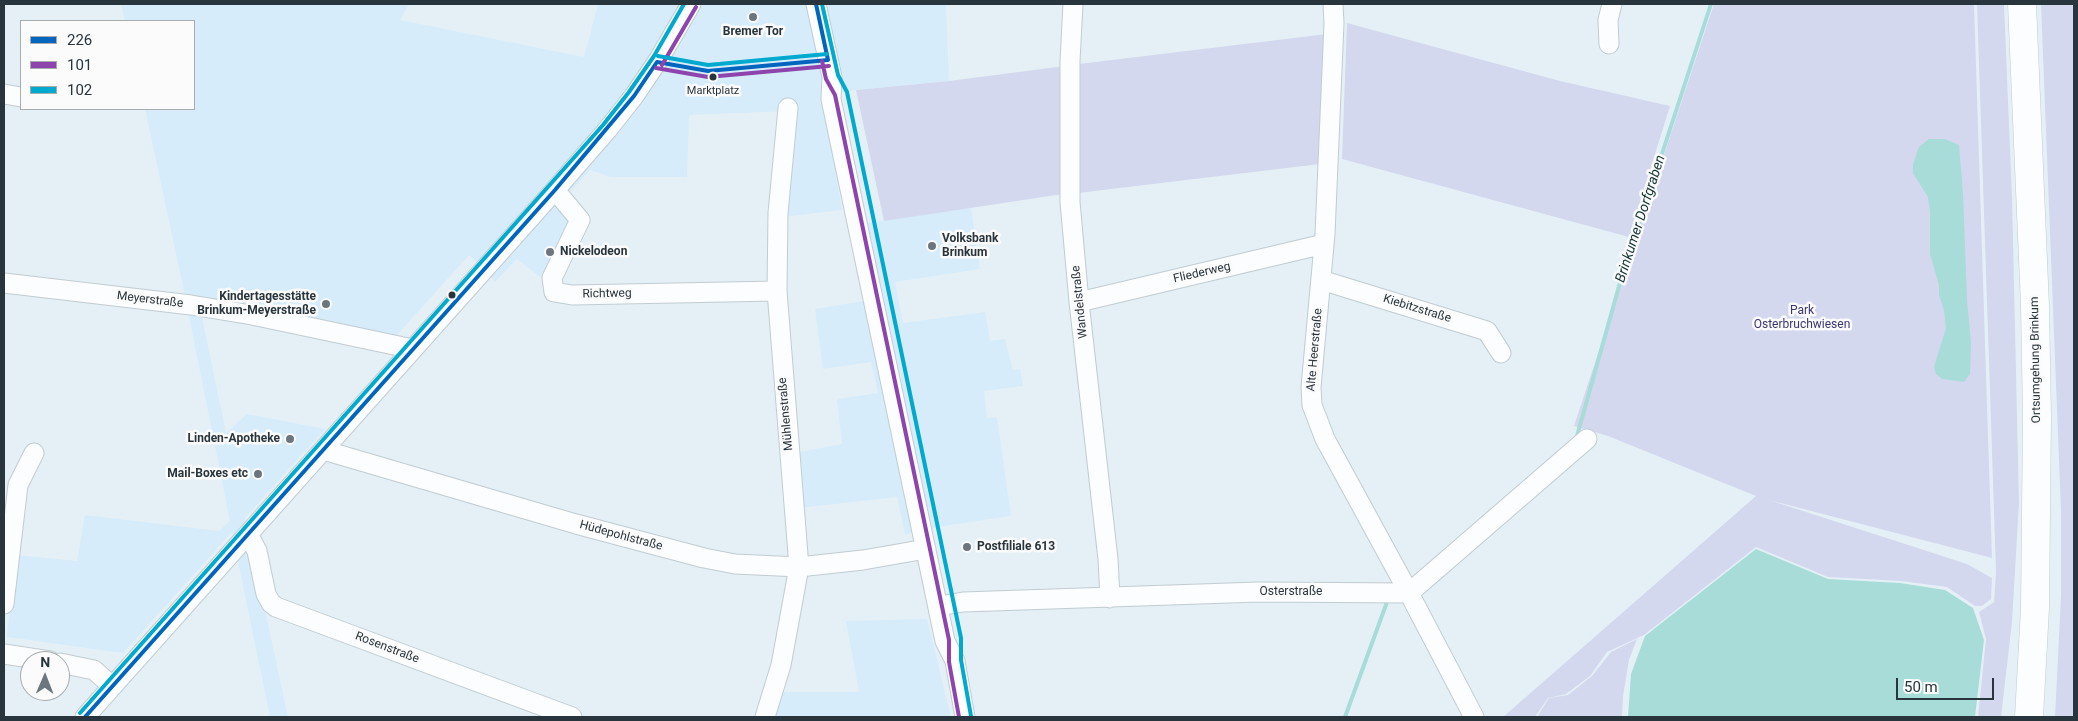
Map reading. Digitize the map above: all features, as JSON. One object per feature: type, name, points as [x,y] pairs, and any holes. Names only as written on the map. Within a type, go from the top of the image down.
[{"type":"highway","name":"Ortsumgehung Brinkum","points":[[2022,4],[2035,306],[2037,417],[2034,608],[2029,717]]},
{"type":"street","points":[[85,717],[555,190],[634,96],[659,59],[691,4]]},
{"type":"street","points":[[816,4],[832,77],[831,100],[926,549],[955,639],[954,661],[965,717]]},
{"type":"street","name":"Wandelstraße","points":[[1073,4],[1069,165],[1070,202],[1079,302],[1108,559],[1110,598]]},
{"type":"street","name":"Alte Heerstraße","points":[[1333,4],[1334,23],[1324,244],[1311,387],[1312,405],[1325,440],[1409,592],[1474,717]]},
{"type":"street","points":[[1610,44],[1608,20],[1612,4]]},
{"type":"street","points":[[832,77],[841,93],[943,606]]},
{"type":"street","points":[[4,94],[20,97]]},
{"type":"street","name":"Mühlenstraße","points":[[764,717],[781,665],[799,566],[777,291],[778,213],[788,108]]},
{"type":"street","name":"Richtweg","points":[[555,190],[580,220],[552,278],[554,292],[572,295],[777,291]]},
{"type":"street","name":"Fliederweg","points":[[1079,302],[1324,244]]},
{"type":"street","name":"Kiebitzstraße","points":[[1321,280],[1487,330],[1501,352]]},
{"type":"street","name":"Meyerstraße","points":[[4,283],[215,309],[413,349]]},
{"type":"street","points":[[1409,592],[1587,439]]},
{"type":"street","name":"Hüdepohlstraße","points":[[323,450],[562,520],[704,558],[735,564],[799,566],[862,560],[926,549]]},
{"type":"street","points":[[4,604],[18,485],[34,453]]},
{"type":"street","name":"Rosenstraße","points":[[248,534],[257,551],[266,594],[271,603],[276,607],[572,717]]},
{"type":"street","name":"Osterstraße","points":[[943,606],[963,602],[1259,592],[1409,592]]},
{"type":"street","points":[[4,654],[20,656]]},
{"type":"street","points":[[70,665],[94,670],[112,686]]},
{"type":"shaded area","points":[[121,4],[409,4],[400,20],[584,57],[598,4],[946,4],[949,81],[856,90],[823,96],[842,210],[782,217],[790,111],[689,115],[687,177],[610,177],[590,170],[558,206],[577,224],[545,281],[517,259],[495,282],[469,255],[396,336],[198,298],[226,433],[247,414],[325,429],[245,518],[288,717],[270,717],[232,532],[123,653],[7,637],[16,555],[77,561],[85,515],[219,531],[230,521],[145,110],[195,110],[195,20],[125,20]]},
{"type":"shaded area","points":[[1929,139],[1945,139],[1959,145],[1971,343],[1970,374],[1964,382],[1942,379],[1936,374],[1934,367],[1946,328],[1944,310],[1939,295],[1939,285],[1930,254],[1928,197],[1913,173],[1913,164],[1919,147]]},
{"type":"shaded area","points":[[971,207],[980,269],[895,282],[903,323],[985,312],[990,341],[1005,339],[1013,370],[1020,369],[1023,386],[984,391],[987,418],[997,417],[1011,516],[905,534],[897,497],[799,508],[794,453],[842,444],[837,399],[878,393],[871,362],[823,369],[815,309],[869,300],[854,225]]},
{"type":"shaded area","points":[[1756,549],[1828,579],[1900,583],[1945,590],[1973,608],[1984,640],[1975,717],[1628,717],[1631,674],[1645,636]]},
{"type":"shaded area","points":[[927,619],[951,717],[773,717],[781,692],[859,692],[846,621]]},
{"type":"green space","name":"Park Osterbruchwiesen","points":[[1714,4],[1974,4],[1992,558],[1769,500],[1967,564],[1992,578],[1991,599],[1982,606],[1975,606],[1947,587],[1901,581],[1828,577],[1756,547],[1644,635],[1607,652],[1590,676],[1566,694],[1548,698],[1535,717],[1503,717],[1756,496],[1608,436],[1574,426]]},
{"type":"green space","points":[[1977,4],[2004,4],[2012,197],[2019,503],[2012,622],[2001,717],[1978,717],[1986,639],[1979,612],[1994,602],[1996,572]]},
{"type":"green space","points":[[2041,4],[2074,4],[2074,717],[2055,717],[2061,596],[2061,511]]},
{"type":"green space","points":[[1347,23],[1560,81],[1670,106],[1629,237],[1342,159]]},
{"type":"green space","points":[[1327,34],[1320,164],[1078,193],[1079,64]]},
{"type":"green space","points":[[1065,66],[1063,194],[884,221],[856,90],[949,81]]},
{"type":"green space","points":[[1637,639],[1629,660],[1623,696],[1622,717],[1537,717],[1549,698],[1568,695],[1592,676],[1611,652]]},
{"type":"waterway","name":"Brinkumer Dorfgraben","points":[[1577,436],[1621,279],[1711,4]]},
{"type":"waterway","name":"Brinkumer Dorfgraben","points":[[1345,717],[1387,602]]},
{"type":"transit line","name":"102","points":[[80,713],[603,125],[654,56],[684,4]]},
{"type":"transit line","name":"226","points":[[816,4],[828,60]]},
{"type":"transit line","name":"102","points":[[822,4],[838,75],[847,92],[961,638],[961,660],[971,716]]},
{"type":"transit line","name":"101","points":[[662,65],[696,7]]},
{"type":"transit line","name":"102","points":[[658,56],[708,65],[827,54]]},
{"type":"transit line","name":"226","points":[[657,62],[708,71],[828,60]]},
{"type":"transit line","name":"101","points":[[822,61],[826,79],[835,95],[949,640],[949,662],[959,717]]},
{"type":"transit line","name":"226","points":[[85,717],[555,190],[634,96],[657,62]]},
{"type":"transit line","name":"101","points":[[656,68],[708,77],[829,66]]},
{"type":"place","name":"Bremer Tor","points":[[753,17]]},
{"type":"place","name":"Marktplatz","points":[[713,77]]},
{"type":"place","name":"Volksbank Brinkum","points":[[932,246]]},
{"type":"place","name":"Nickelodeon","points":[[550,252]]},
{"type":"place","name":"Kindertagesstätte Brinkum-Meyerstraße","points":[[326,304]]},
{"type":"place","name":"Linden-Apotheke","points":[[290,439]]},
{"type":"place","name":"Mail-Boxes etc","points":[[258,474]]},
{"type":"place","name":"Postfiliale 613","points":[[967,547]]}]
